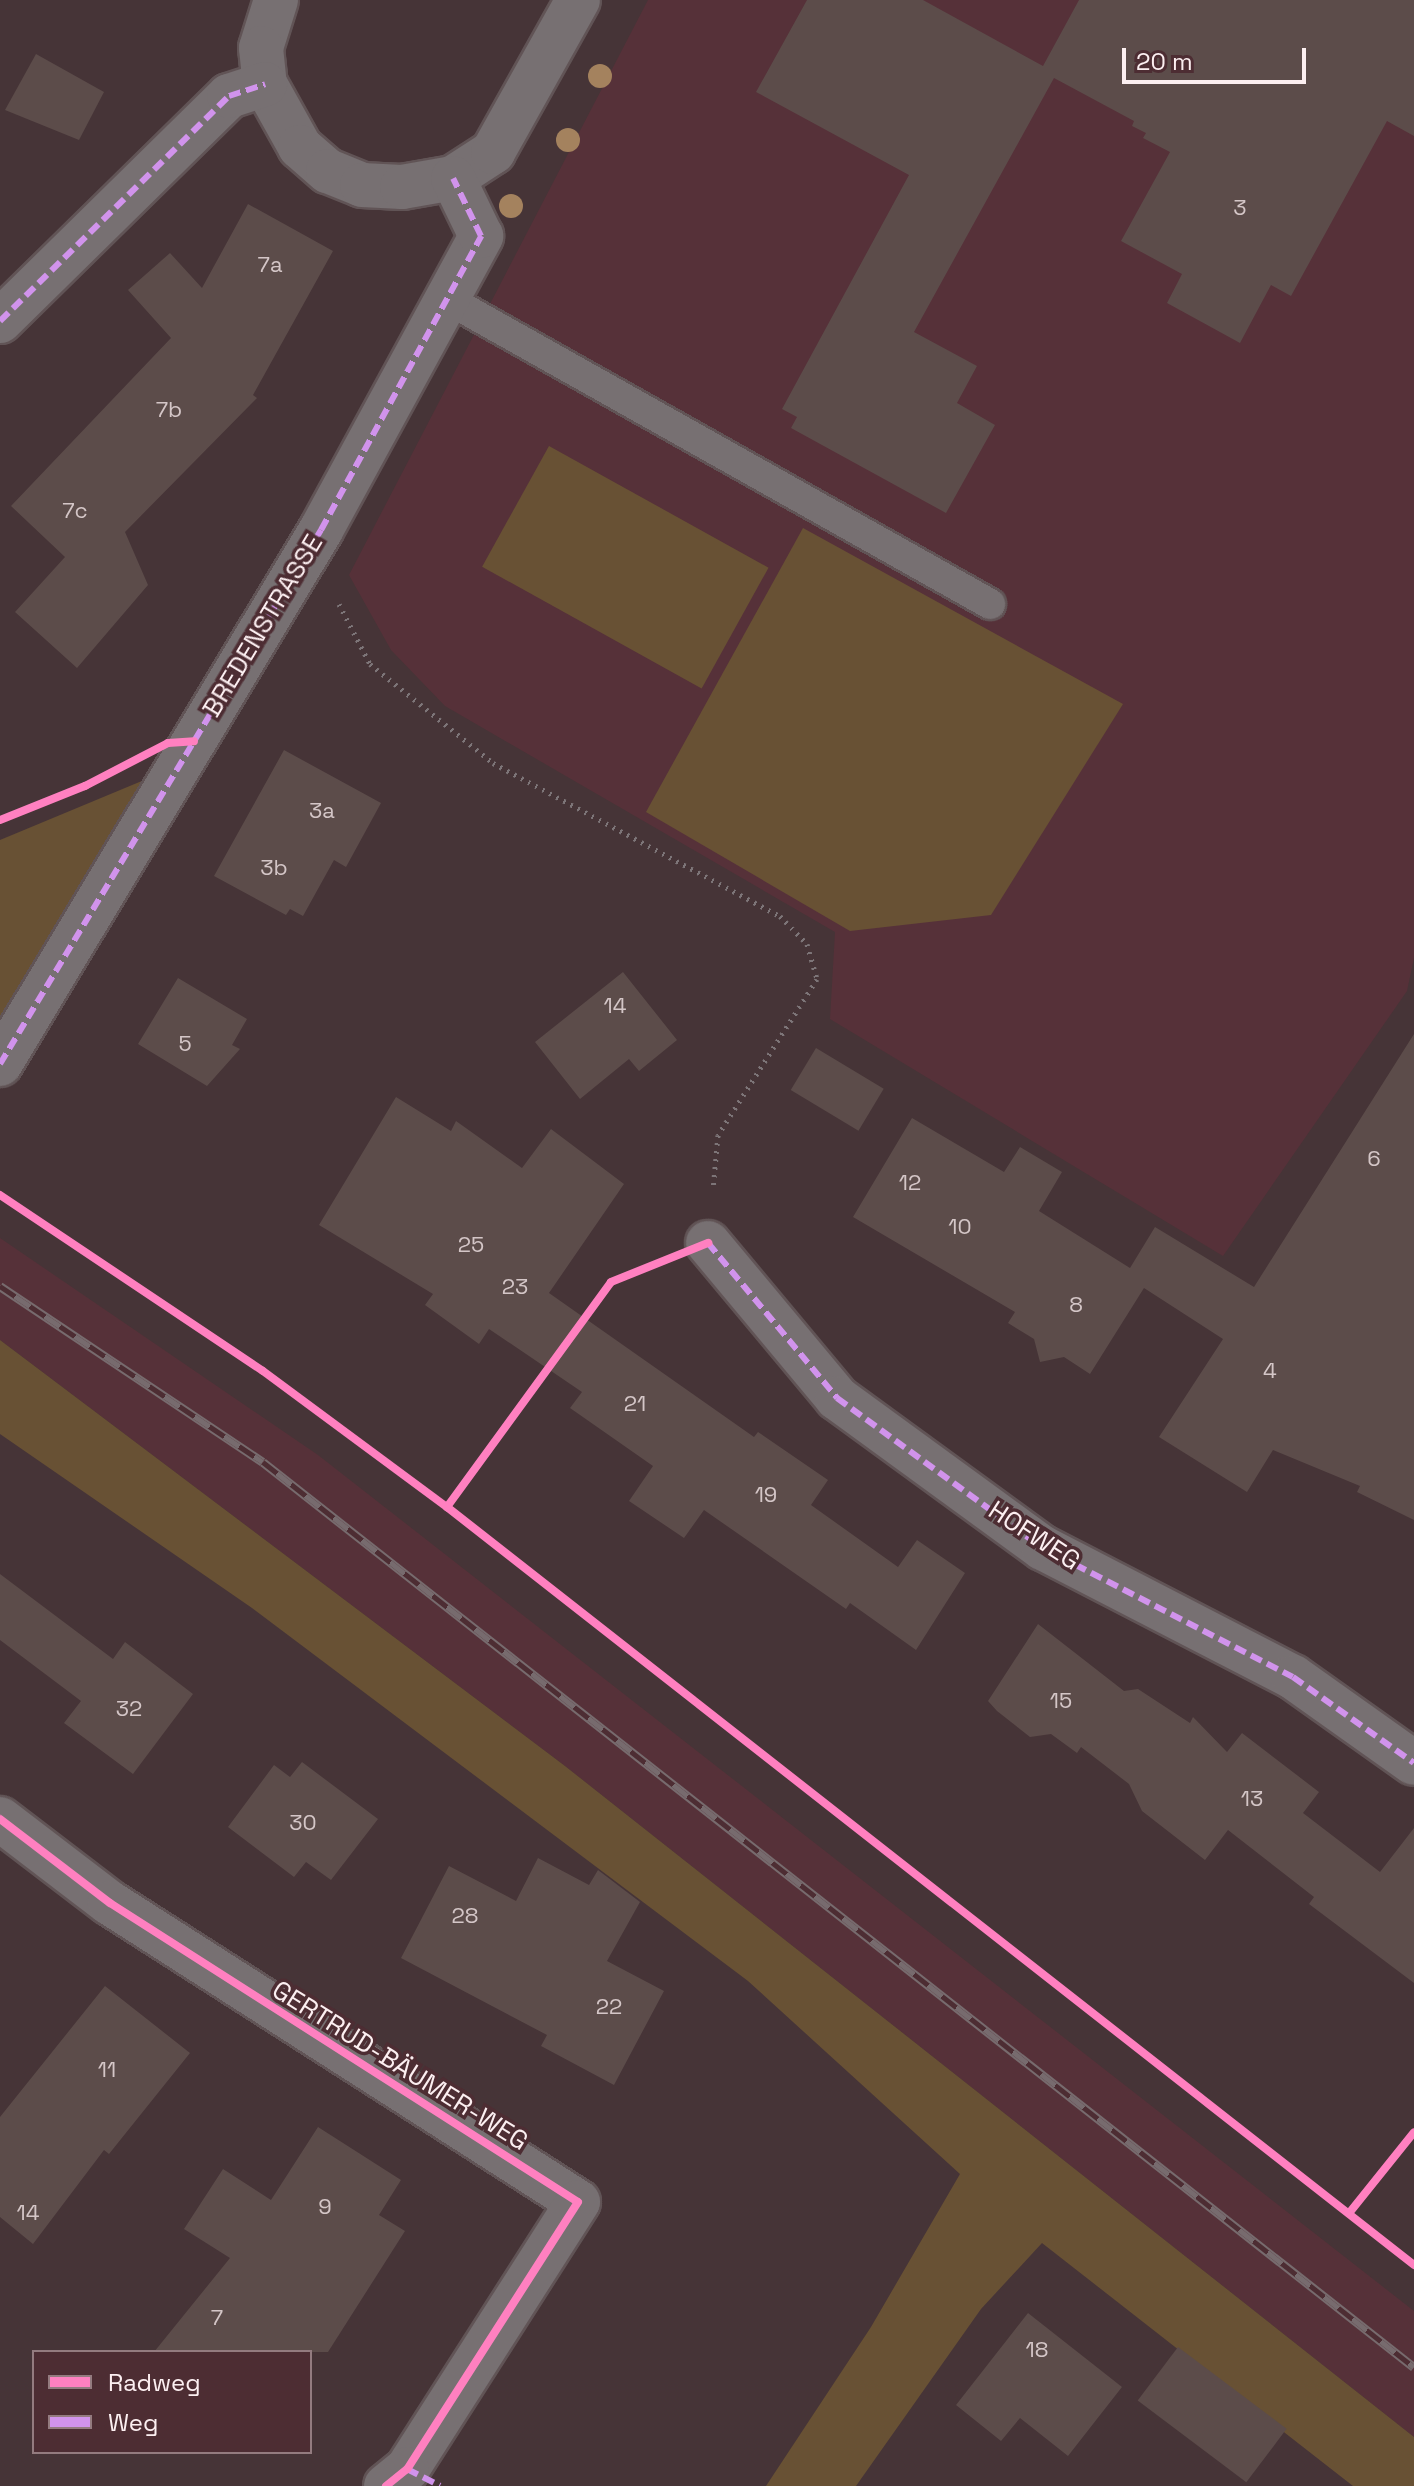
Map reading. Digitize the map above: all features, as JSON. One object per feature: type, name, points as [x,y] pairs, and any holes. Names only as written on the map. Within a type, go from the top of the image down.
[{"type":"street","points":[[276,0],[261,48],[265,84],[300,147],[328,171],[362,185],[402,187],[453,178],[493,152],[578,0]]},
{"type":"street","points":[[0,321],[229,96],[265,84]]},
{"type":"street","name":"BREDENSTRASSE","points":[[0,1064],[321,530],[481,236],[453,178]]},
{"type":"street","name":"HOFWEG","points":[[708,1243],[837,1398],[1043,1548],[1293,1677],[1414,1763]]},
{"type":"street","name":"GERTRUD-BÄUMER-WEG","points":[[0,1819],[110,1903],[578,2202],[407,2469],[386,2486]]},
{"type":"lane","points":[[447,299],[990,604]]},
{"type":"path","points":[[321,530],[329,585],[370,664],[493,763],[780,916],[807,944],[817,979],[718,1135],[708,1243]]},
{"type":"shaded area","points":[[648,0],[1414,0],[1414,958],[1407,991],[1223,1256],[830,1019],[835,932],[445,706],[391,650],[349,575]]},
{"type":"shaded area","points":[[549,446],[769,568],[702,688],[482,567]]},
{"type":"shaded area","points":[[803,528],[1123,704],[991,915],[850,931],[646,812]]},
{"type":"shaded area","points":[[149,778],[0,1025],[0,840]]},
{"type":"shaded area","points":[[0,1238],[318,1455],[1414,2311],[1414,2437],[565,1766],[0,1340]]},
{"type":"shaded area","points":[[0,1340],[565,1766],[1414,2437],[1414,2486],[1353,2486],[1042,2243],[981,2309],[856,2486],[766,2486],[871,2327],[960,2174],[748,1981],[252,1608],[0,1434]]},
{"type":"building","points":[[807,0],[923,0],[1043,66],[1079,0],[1414,0],[1414,136],[1387,121],[1291,296],[1271,285],[1240,343],[1167,303],[1182,274],[1121,241],[1170,152],[1143,138],[1146,133],[1132,126],[1134,121],[1054,78],[914,332],[977,366],[957,403],[995,425],[946,513],[791,428],[797,417],[782,409],[909,175],[756,92]]},
{"type":"building","points":[[36,54],[104,92],[79,140],[5,110]]},
{"type":"building","points":[[248,204],[333,251],[253,395],[257,398],[125,532],[148,585],[77,668],[15,612],[65,557],[11,506],[171,338],[128,290],[170,253],[202,288]]},
{"type":"building","points":[[284,750],[381,803],[346,867],[334,860],[303,916],[290,909],[286,915],[214,876]]},
{"type":"building","points":[[623,972],[677,1040],[639,1071],[629,1059],[580,1099],[535,1042]]},
{"type":"building","points":[[178,978],[247,1019],[232,1045],[240,1049],[207,1086],[138,1044]]},
{"type":"building","points":[[1414,1034],[1414,1520],[1357,1492],[1360,1486],[1273,1450],[1247,1492],[1159,1437],[1223,1339],[1144,1288],[1090,1374],[1064,1357],[1040,1362],[1034,1339],[1008,1323],[1015,1312],[853,1217],[912,1118],[1004,1172],[1020,1147],[1062,1172],[1039,1211],[1130,1268],[1155,1227],[1254,1287]]},
{"type":"building","points":[[816,1048],[884,1089],[858,1131],[791,1090]]},
{"type":"building","points":[[396,1097],[451,1131],[456,1121],[522,1168],[551,1129],[624,1184],[549,1293],[754,1437],[758,1432],[828,1480],[811,1505],[898,1567],[917,1540],[965,1573],[916,1650],[850,1603],[846,1609],[704,1510],[684,1538],[629,1501],[653,1466],[570,1408],[582,1392],[489,1329],[479,1344],[425,1305],[433,1294],[319,1225]]},
{"type":"building","points":[[0,1574],[113,1659],[125,1642],[193,1694],[133,1774],[64,1723],[81,1701],[0,1640]]},
{"type":"building","points":[[1038,1624],[1124,1691],[1138,1689],[1190,1723],[1193,1717],[1227,1752],[1242,1733],[1319,1792],[1303,1813],[1380,1872],[1414,1828],[1414,1983],[1309,1904],[1314,1897],[1228,1830],[1205,1860],[1142,1811],[1129,1784],[1081,1747],[1077,1753],[1051,1734],[1030,1737],[997,1711],[988,1701]]},
{"type":"building","points":[[302,1762],[378,1819],[331,1880],[306,1862],[294,1877],[228,1827],[274,1765],[290,1777]]},
{"type":"building","points":[[538,1858],[589,1885],[598,1870],[640,1902],[607,1961],[664,1991],[614,2085],[541,2046],[547,2035],[401,1958],[449,1866],[516,1901]]},
{"type":"building","points":[[105,1986],[190,2053],[109,2154],[104,2150],[33,2244],[0,2217],[0,2117]]},
{"type":"building","points":[[318,2127],[401,2180],[379,2215],[405,2231],[328,2352],[156,2350],[230,2258],[184,2229],[223,2169],[271,2200]]},
{"type":"building","points":[[1028,2313],[1122,2387],[1068,2456],[1020,2418],[1001,2441],[956,2405]]},
{"type":"building","points":[[1178,2347],[1287,2429],[1246,2482],[1138,2401]]},
{"type":"railway","points":[[0,1286],[263,1462],[1414,2367]]},
{"type":"marked path","points":[[0,321],[229,96],[265,84]]},
{"type":"marked path","points":[[0,1064],[321,530],[481,236],[453,178]]},
{"type":"marked path","points":[[703,1245],[708,1243],[837,1398],[1043,1548],[1293,1677],[1414,1763]]},
{"type":"marked path","points":[[407,2469],[440,2486]]},
{"type":"cycle path","points":[[0,820],[85,786],[168,743],[194,741]]},
{"type":"cycle path","points":[[0,1195],[263,1371],[447,1507],[1414,2265]]},
{"type":"cycle path","points":[[447,1507],[611,1282],[708,1243]]},
{"type":"cycle path","points":[[0,1819],[110,1903],[578,2202],[407,2469],[386,2486]]},
{"type":"cycle path","points":[[1350,2212],[1414,2132]]}]
